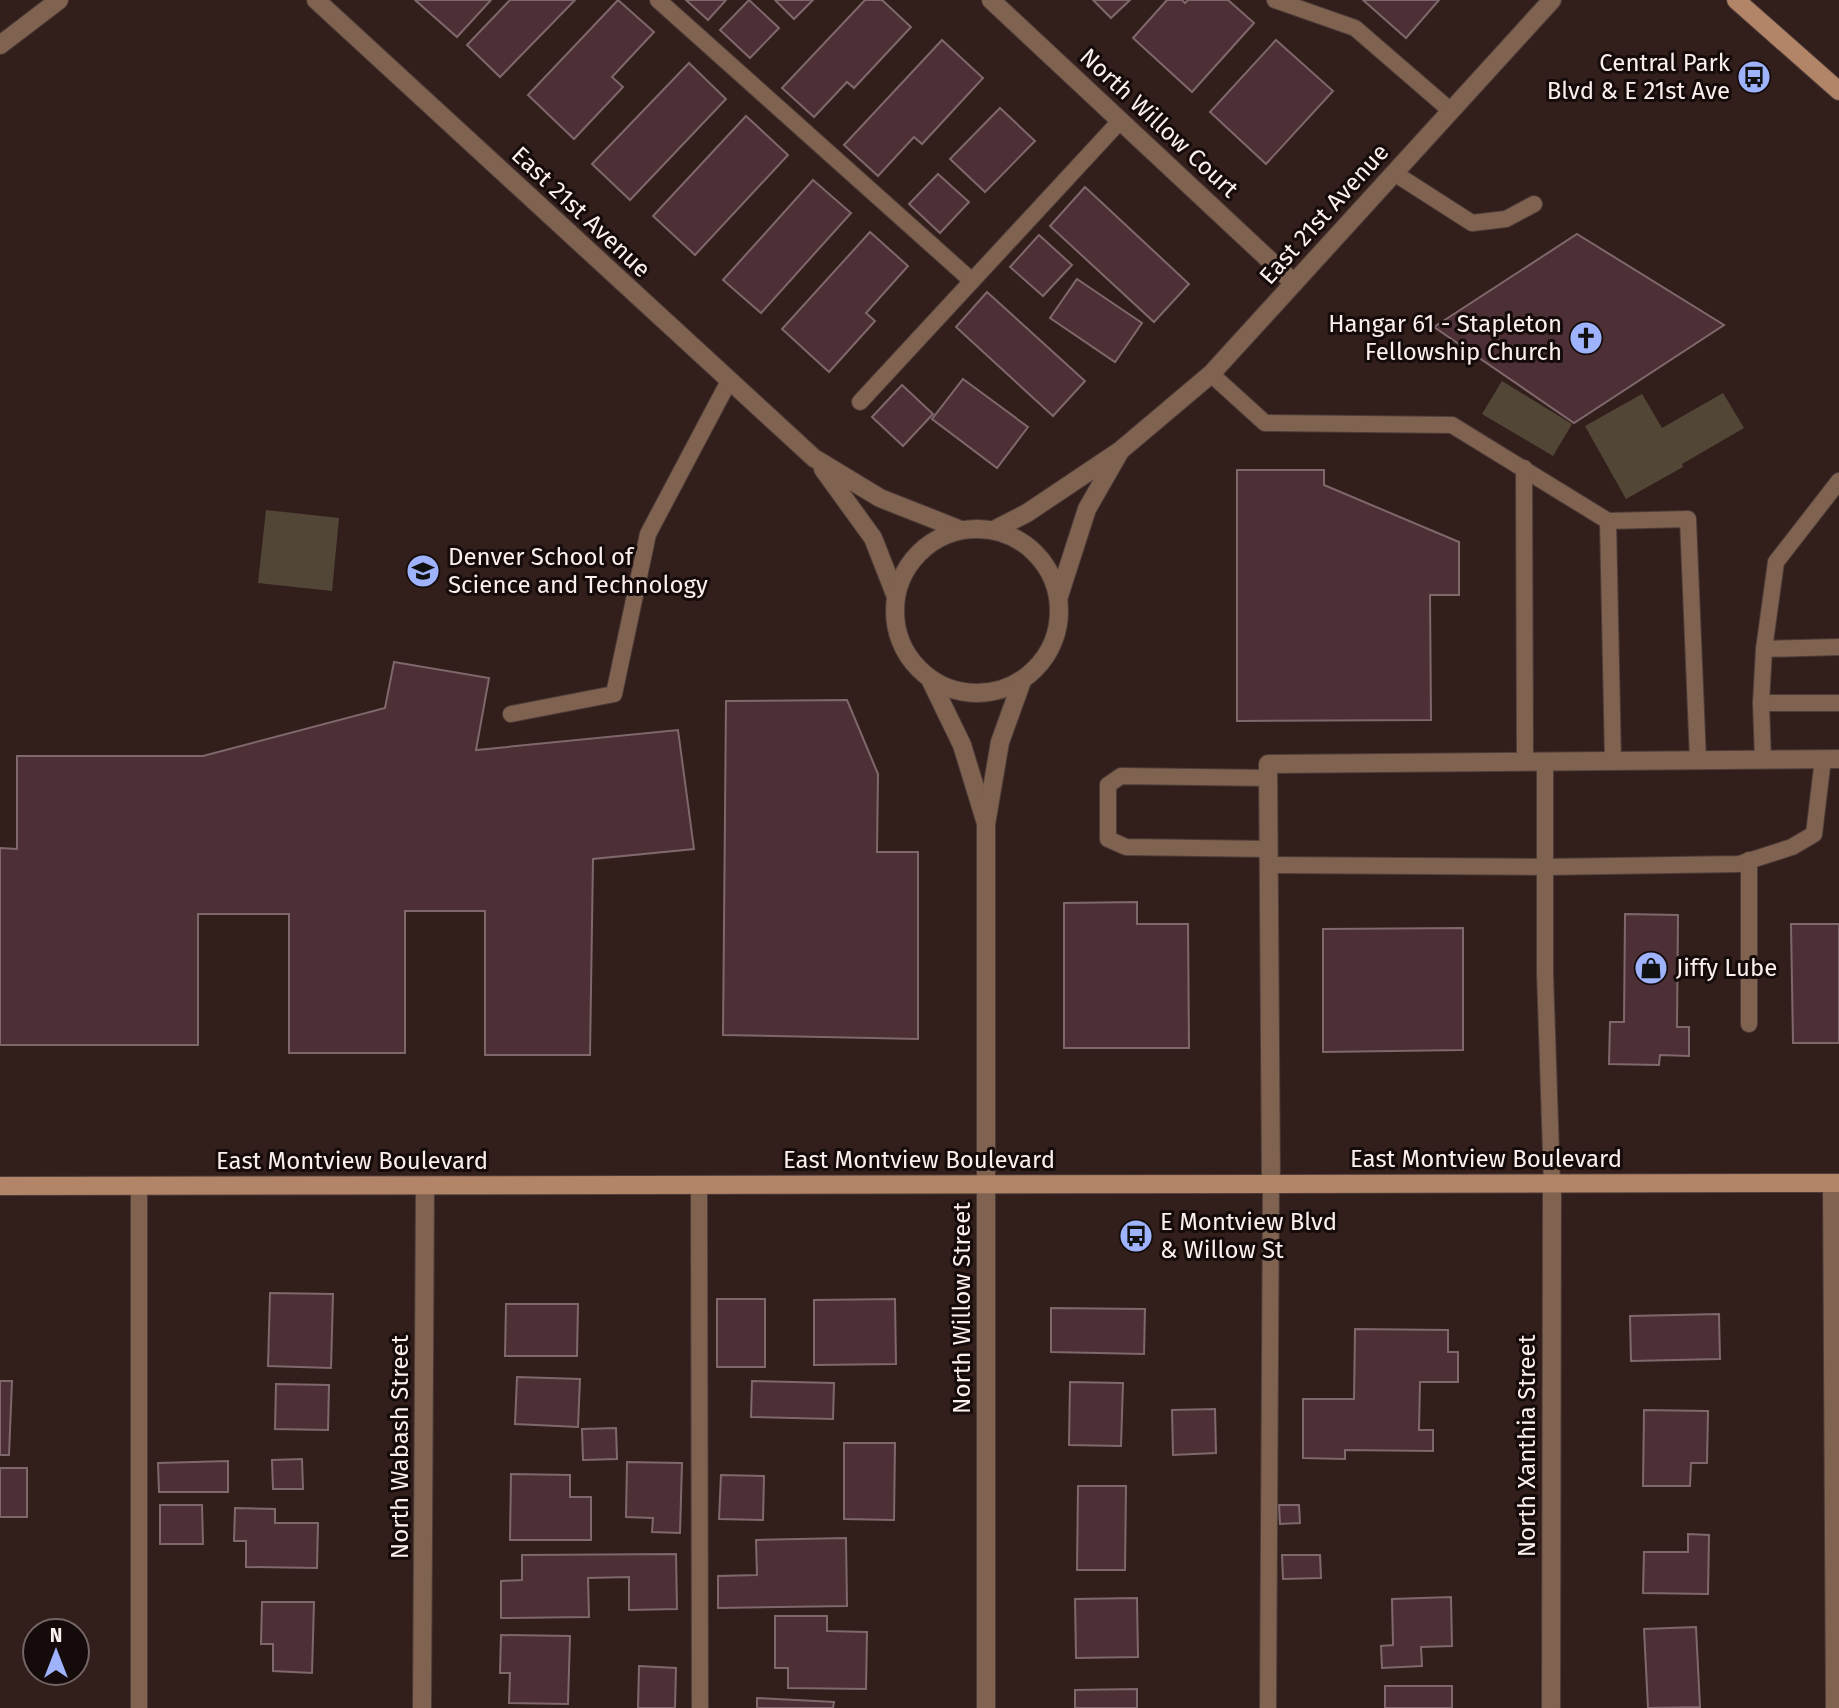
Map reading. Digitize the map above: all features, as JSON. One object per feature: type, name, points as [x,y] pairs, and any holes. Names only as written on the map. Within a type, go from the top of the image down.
[{"type":"main road","points":[[1736,0],[1839,91]]},
{"type":"main road","name":"East Montview Boulevard","points":[[0,1186],[1835,1183]]},
{"type":"street","points":[[0,45],[58,0]]},
{"type":"street","name":"East 21st Avenue","points":[[316,0],[814,458],[880,498],[961,530]]},
{"type":"street","name":"North Willow Court","points":[[990,0],[1294,283]]},
{"type":"street","name":"East 21st Avenue","points":[[994,530],[1027,513],[1121,450],[1211,374],[1552,0]]},
{"type":"street","name":"East 21st Avenue","points":[[1059,596],[1087,509],[1121,450]]},
{"type":"street","name":"East 21st Avenue","points":[[814,458],[873,538],[895,594]]},
{"type":"street","points":[[961,530],[994,530],[1024,543],[1047,566],[1059,596],[1058,628],[1045,658],[1022,681],[992,692],[960,692],[930,679],[907,656],[895,626],[895,594],[908,564],[932,541],[961,530]]},
{"type":"street","name":"North Willow Street","points":[[930,679],[962,745],[986,824]]},
{"type":"street","name":"North Willow Street","points":[[986,1708],[986,824],[1000,742],[1022,681]]},
{"type":"street","points":[[1270,1184],[1268,764],[1831,759]]},
{"type":"street","name":"North Xanthia Street","points":[[1551,1708],[1552,1183]]},
{"type":"street","name":"North Wabash Street","points":[[422,1708],[425,1186]]},
{"type":"lane","points":[[658,0],[972,281]]},
{"type":"lane","points":[[1275,0],[1355,28],[1451,111]]},
{"type":"lane","points":[[860,402],[1121,120]]},
{"type":"lane","points":[[1394,173],[1472,223],[1506,219],[1534,204]]},
{"type":"lane","points":[[1211,374],[1265,423],[1452,425],[1608,521],[1688,519],[1698,760]]},
{"type":"lane","points":[[511,714],[614,694],[649,534],[729,381]]},
{"type":"lane","points":[[1524,468],[1525,761]]},
{"type":"lane","points":[[1763,760],[1761,703],[1776,562],[1839,481]]},
{"type":"lane","points":[[1608,521],[1613,761]]},
{"type":"lane","points":[[1765,649],[1839,647]]},
{"type":"lane","points":[[1761,703],[1839,703]]},
{"type":"lane","points":[[1268,778],[1121,776],[1108,785],[1108,839],[1126,847],[1269,857],[1545,867],[1739,864],[1792,847],[1814,834],[1831,759]]},
{"type":"lane","points":[[1545,761],[1545,973],[1552,1183]]},
{"type":"lane","points":[[1749,860],[1749,1024]]},
{"type":"lane","points":[[1834,1708],[1835,1183]]},
{"type":"lane","points":[[1268,1708],[1270,1184]]},
{"type":"lane","points":[[699,1185],[700,1708]]},
{"type":"lane","points":[[139,1186],[139,1708]]},
{"type":"shaded area","points":[[1502,381],[1572,424],[1553,456],[1482,414]]},
{"type":"shaded area","points":[[1723,393],[1744,428],[1626,499],[1585,426],[1642,394],[1662,428]]},
{"type":"shaded area","points":[[266,510],[339,518],[332,591],[258,583]]},
{"type":"building","points":[[415,0],[491,0],[457,37]]},
{"type":"building","points":[[510,0],[575,0],[500,77],[467,45]]},
{"type":"building","points":[[618,0],[654,32],[612,77],[623,87],[574,139],[528,95]]},
{"type":"building","points":[[686,0],[726,0],[708,20]]},
{"type":"building","points":[[749,0],[779,28],[750,58],[720,30]]},
{"type":"building","points":[[775,0],[813,0],[794,19]]},
{"type":"building","points":[[865,0],[882,0],[911,27],[854,88],[847,82],[814,117],[782,88]]},
{"type":"building","points":[[1093,0],[1130,0],[1111,18]]},
{"type":"building","points":[[1167,0],[1182,0],[1185,3],[1188,0],[1228,0],[1254,23],[1192,92],[1133,38]]},
{"type":"building","points":[[1363,0],[1439,0],[1406,38]]},
{"type":"building","points":[[942,40],[983,78],[922,144],[914,137],[878,176],[844,145]]},
{"type":"building","points":[[1276,40],[1333,91],[1266,164],[1210,112]]},
{"type":"building","points":[[689,63],[726,99],[630,200],[592,164]]},
{"type":"building","points":[[1000,108],[1035,141],[985,192],[950,159]]},
{"type":"building","points":[[746,116],[788,155],[695,255],[653,216]]},
{"type":"building","points":[[938,174],[969,202],[940,233],[909,204]]},
{"type":"building","points":[[813,180],[851,213],[761,313],[723,280]]},
{"type":"building","points":[[1085,187],[1189,284],[1154,322],[1050,226]]},
{"type":"building","points":[[870,232],[908,266],[866,313],[875,321],[829,372],[782,329]]},
{"type":"building","points":[[1577,234],[1724,325],[1574,423],[1434,327]]},
{"type":"building","points":[[1039,235],[1072,265],[1043,296],[1010,267]]},
{"type":"building","points":[[1077,279],[1142,323],[1115,362],[1050,318]]},
{"type":"building","points":[[987,292],[1085,381],[1053,416],[956,327]]},
{"type":"building","points":[[963,379],[1028,427],[997,468],[932,419]]},
{"type":"building","points":[[902,385],[933,414],[903,446],[872,417]]},
{"type":"building","points":[[1237,470],[1324,470],[1324,485],[1459,542],[1459,595],[1430,595],[1431,720],[1237,721]]},
{"type":"building","points":[[394,662],[489,678],[476,750],[678,730],[694,849],[593,859],[590,1055],[485,1055],[485,911],[405,911],[405,1053],[289,1053],[289,914],[198,914],[198,1045],[0,1045],[0,848],[17,849],[17,756],[203,756],[385,708]]},
{"type":"building","points":[[847,700],[878,774],[877,852],[918,852],[918,1039],[723,1035],[726,701]]},
{"type":"building","points":[[1137,902],[1137,924],[1188,924],[1189,1048],[1064,1048],[1064,903]]},
{"type":"building","name":"Jiffy Lube","points":[[1625,914],[1678,915],[1677,1027],[1689,1027],[1689,1056],[1660,1055],[1659,1065],[1609,1064],[1610,1022],[1624,1022]]},
{"type":"building","points":[[1791,924],[1839,924],[1839,1043],[1793,1043]]},
{"type":"building","points":[[1463,928],[1463,1050],[1323,1052],[1323,929]]},
{"type":"building","points":[[270,1293],[333,1294],[331,1368],[268,1366]]},
{"type":"building","points":[[717,1299],[765,1299],[765,1367],[717,1367]]},
{"type":"building","points":[[895,1299],[896,1364],[814,1365],[814,1300]]},
{"type":"building","points":[[506,1304],[578,1304],[577,1356],[505,1356]]},
{"type":"building","points":[[1051,1308],[1145,1309],[1144,1354],[1051,1352]]},
{"type":"building","points":[[1719,1314],[1720,1359],[1631,1361],[1630,1316]]},
{"type":"building","points":[[1355,1329],[1448,1330],[1448,1352],[1458,1352],[1458,1382],[1420,1382],[1419,1430],[1433,1430],[1433,1451],[1345,1450],[1345,1459],[1303,1458],[1303,1399],[1354,1399]]},
{"type":"building","points":[[517,1377],[580,1379],[578,1427],[515,1424]]},
{"type":"building","points":[[0,1381],[12,1381],[9,1455],[0,1455]]},
{"type":"building","points":[[752,1381],[834,1383],[833,1419],[751,1417]]},
{"type":"building","points":[[1070,1382],[1123,1383],[1121,1446],[1069,1445]]},
{"type":"building","points":[[276,1384],[329,1385],[328,1430],[275,1429]]},
{"type":"building","points":[[1215,1409],[1216,1453],[1173,1455],[1172,1410]]},
{"type":"building","points":[[1644,1410],[1708,1411],[1707,1463],[1691,1463],[1690,1486],[1643,1486]]},
{"type":"building","points":[[616,1428],[617,1459],[583,1460],[582,1429]]},
{"type":"building","points":[[844,1443],[895,1443],[894,1520],[844,1519]]},
{"type":"building","points":[[302,1459],[303,1489],[273,1489],[272,1460]]},
{"type":"building","points":[[228,1461],[228,1492],[159,1492],[158,1463]]},
{"type":"building","points":[[627,1462],[682,1463],[680,1533],[652,1532],[653,1518],[626,1517]]},
{"type":"building","points":[[0,1468],[27,1468],[27,1517],[0,1517]]},
{"type":"building","points":[[511,1474],[570,1475],[570,1497],[591,1497],[591,1540],[510,1540]]},
{"type":"building","points":[[721,1475],[764,1476],[763,1520],[719,1519]]},
{"type":"building","points":[[1078,1486],[1126,1486],[1125,1570],[1077,1570]]},
{"type":"building","points":[[160,1505],[202,1505],[203,1544],[160,1544]]},
{"type":"building","points":[[1279,1505],[1299,1505],[1300,1523],[1280,1524]]},
{"type":"building","points":[[235,1508],[275,1509],[275,1523],[318,1523],[317,1568],[246,1567],[246,1541],[234,1541]]},
{"type":"building","points":[[1688,1534],[1709,1535],[1708,1594],[1643,1593],[1644,1552],[1688,1552]]},
{"type":"building","points":[[846,1538],[847,1606],[718,1608],[718,1576],[757,1575],[756,1540]]},
{"type":"building","points":[[676,1554],[677,1609],[629,1610],[629,1577],[588,1578],[589,1617],[501,1618],[501,1581],[522,1580],[522,1555]]},
{"type":"building","points":[[1282,1555],[1320,1555],[1321,1578],[1283,1579]]},
{"type":"building","points":[[1451,1597],[1452,1646],[1421,1647],[1422,1666],[1382,1668],[1381,1646],[1393,1645],[1392,1599]]},
{"type":"building","points":[[1137,1598],[1138,1657],[1076,1658],[1075,1599]]},
{"type":"building","points":[[262,1602],[314,1602],[312,1673],[273,1671],[273,1644],[261,1644]]},
{"type":"building","points":[[775,1616],[827,1616],[827,1631],[867,1632],[866,1689],[788,1688],[788,1668],[775,1668]]},
{"type":"building","points":[[1696,1627],[1700,1707],[1648,1708],[1644,1629]]},
{"type":"building","points":[[501,1635],[570,1636],[568,1704],[509,1703],[510,1673],[500,1673]]},
{"type":"building","points":[[639,1666],[676,1668],[675,1708],[638,1708]]},
{"type":"building","points":[[1385,1686],[1452,1686],[1452,1708],[1385,1708]]},
{"type":"building","points":[[1137,1689],[1137,1708],[1075,1708],[1075,1690]]},
{"type":"building","points":[[757,1698],[834,1702],[833,1708],[757,1708]]},
{"type":"place","name":"Central Park Blvd & E 21st Ave","points":[[1754,77]]},
{"type":"place","name":"Hangar 61 - Stapleton Fellowship Church","points":[[1586,338]]},
{"type":"place","name":"Denver School of Science and Technology","points":[[423,571]]},
{"type":"place","name":"Jiffy Lube","points":[[1651,968]]},
{"type":"place","name":"E Montview Blvd & Willow St","points":[[1136,1236]]}]
